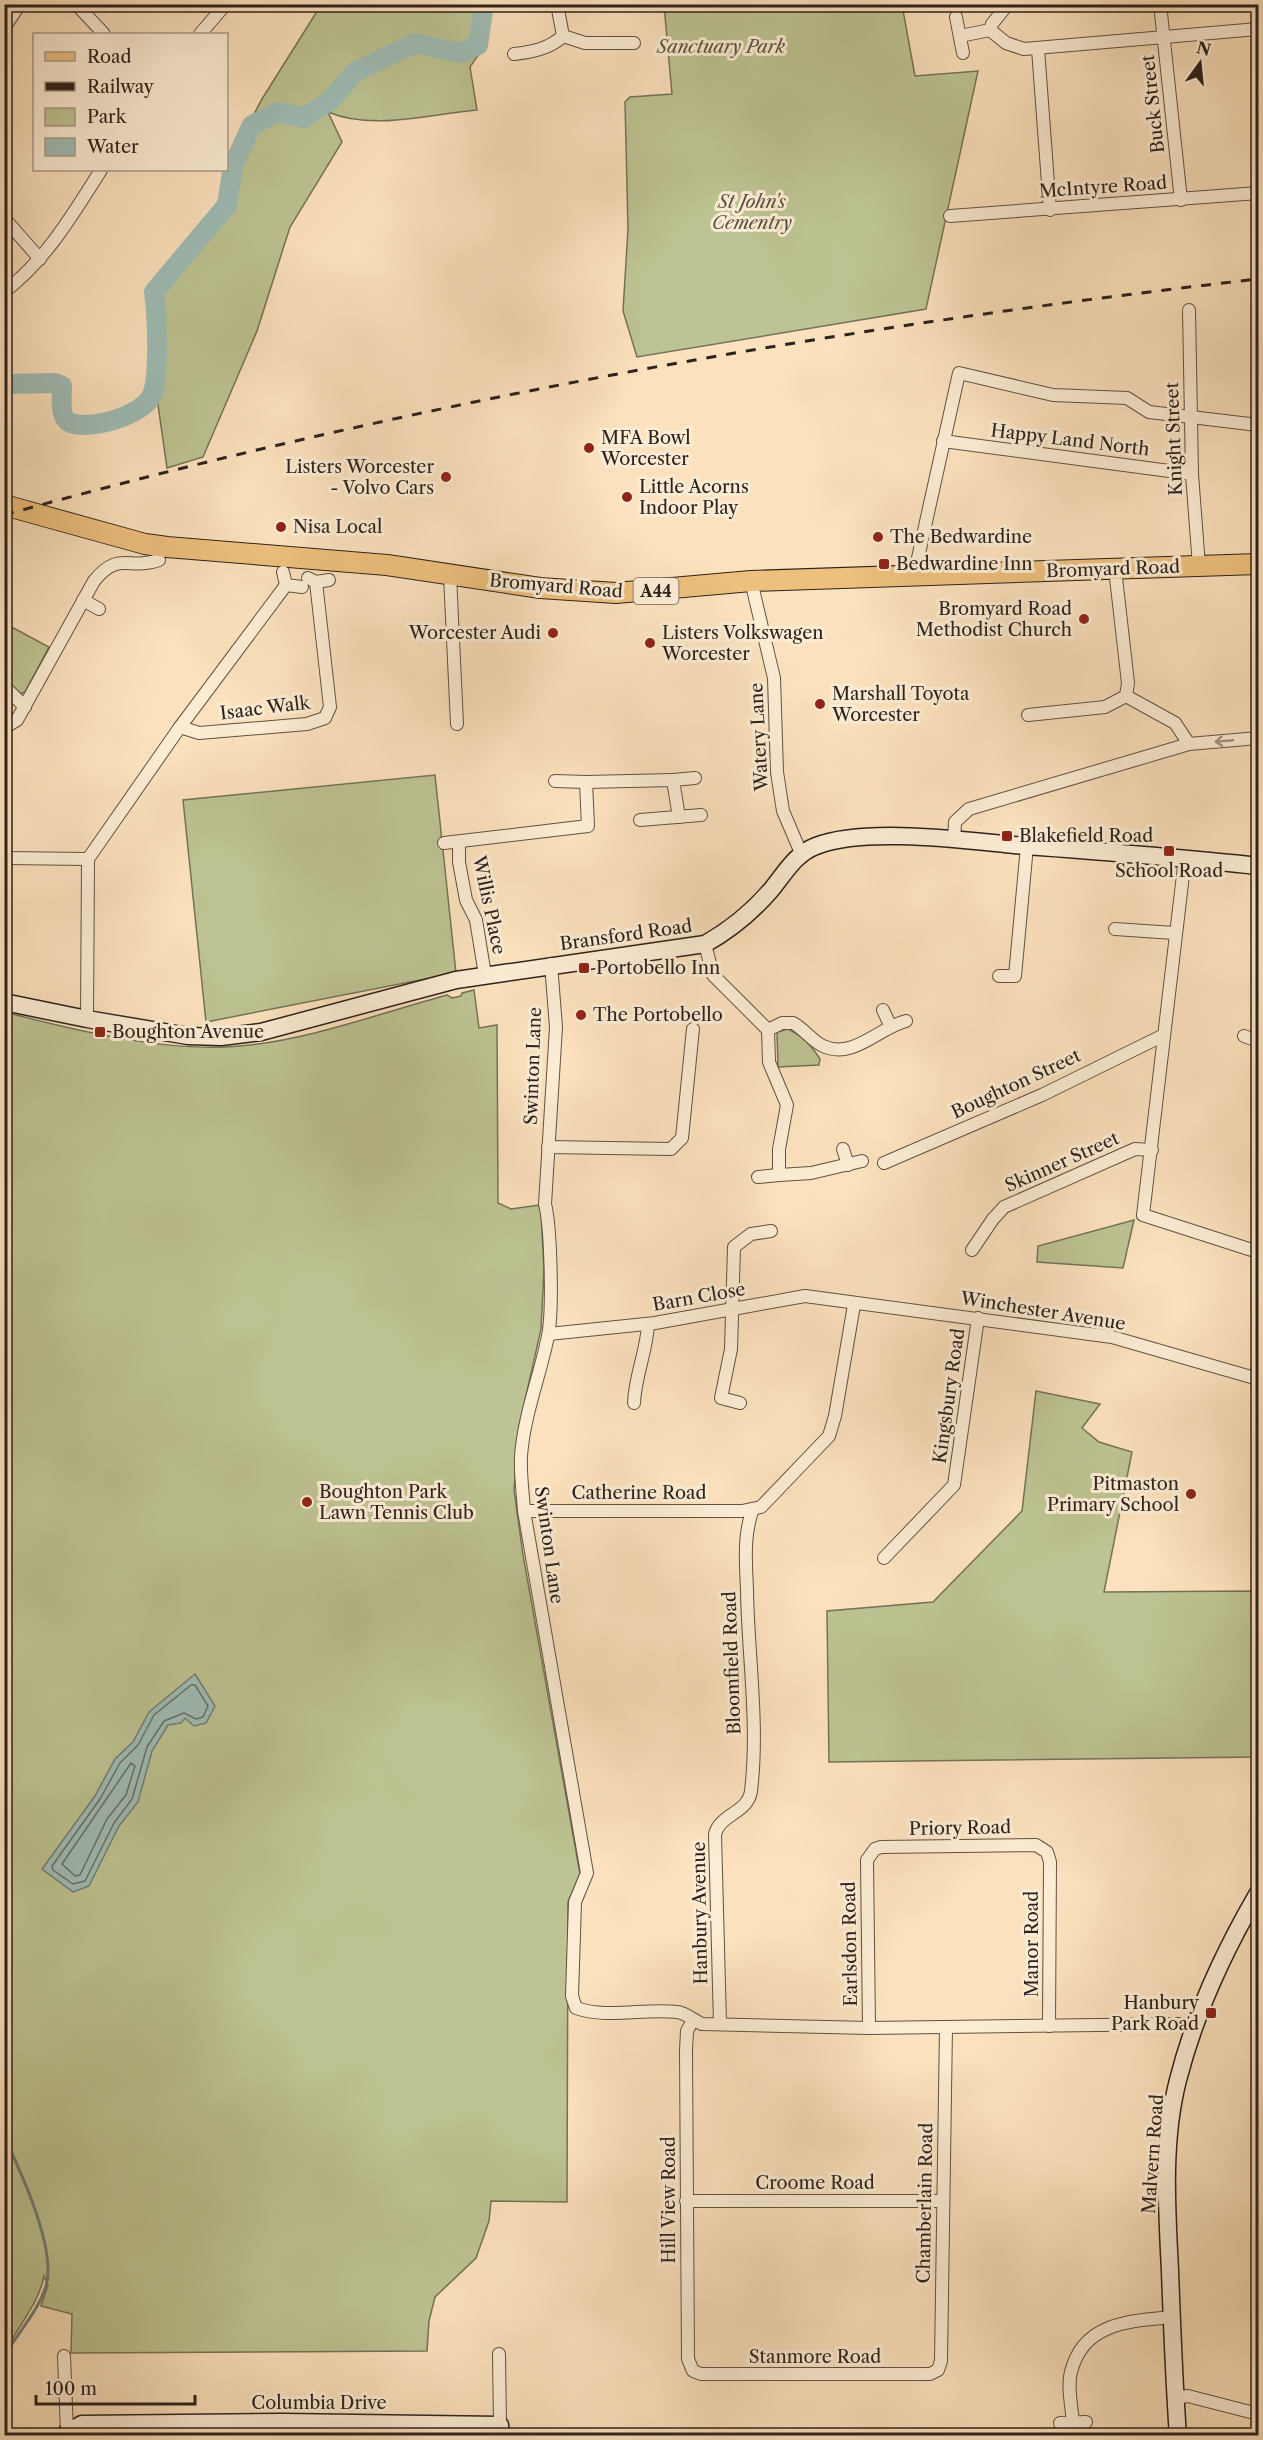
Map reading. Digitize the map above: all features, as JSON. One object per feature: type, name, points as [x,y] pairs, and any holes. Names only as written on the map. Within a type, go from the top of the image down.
[{"type":"main road","name":"Bromyard Road","points":[[4,505],[145,544],[163,555],[387,565],[540,588],[616,593],[751,581],[1258,564]]},
{"type":"main road","points":[[801,853],[817,845],[867,838],[954,840],[1258,866]]},
{"type":"main road","name":"Bransford Road","points":[[4,1002],[188,1036],[221,1037],[261,1032],[456,980],[552,964],[705,944],[731,929],[771,890],[801,853]]},
{"type":"main road","name":"Malvern Road","points":[[1178,2436],[1166,2188],[1170,2132],[1177,2082],[1204,1995],[1229,1942],[1258,1893]]},
{"type":"main road","name":"Columbia Drive","points":[[67,2434],[82,2424],[180,2430],[500,2430]]},
{"type":"street","points":[[4,27],[20,4]]},
{"type":"street","points":[[76,4],[103,33]]},
{"type":"street","points":[[201,33],[226,4]]},
{"type":"street","points":[[556,4],[563,36]]},
{"type":"street","points":[[960,36],[990,30],[1008,4]]},
{"type":"street","name":"Buck Street","points":[[1160,4],[1180,200]]},
{"type":"street","points":[[957,16],[963,53]]},
{"type":"street","points":[[990,30],[1015,47],[1038,48],[1258,29]]},
{"type":"street","points":[[563,36],[585,43],[634,43]]},
{"type":"street","points":[[513,54],[536,51],[556,42],[563,36]]},
{"type":"street","points":[[1038,48],[1050,210]]},
{"type":"street","points":[[4,292],[57,240],[100,171]]},
{"type":"street","name":"McIntyre Road","points":[[950,216],[1258,193]]},
{"type":"street","points":[[4,218],[40,259]]},
{"type":"street","name":"Knight Street","points":[[1189,310],[1192,474],[1199,566]]},
{"type":"street","points":[[915,576],[959,374],[1053,395],[1127,398],[1149,412],[1258,426]]},
{"type":"street","name":"Happy Land North","points":[[943,441],[1192,474]]},
{"type":"street","points":[[4,728],[17,720],[82,600],[104,568],[114,563],[142,564],[163,555]]},
{"type":"street","points":[[1115,569],[1128,683],[1126,696]]},
{"type":"street","points":[[283,572],[286,585]]},
{"type":"street","points":[[450,575],[456,724]]},
{"type":"street","points":[[87,1019],[88,860],[180,727],[286,585],[329,580]]},
{"type":"street","name":"Watery Lane","points":[[751,581],[774,678],[777,772],[783,811],[801,853]]},
{"type":"street","name":"Isaac Walk","points":[[180,727],[199,733],[307,724],[325,718],[330,707],[309,582]]},
{"type":"street","points":[[82,600],[99,609]]},
{"type":"street","points":[[4,686],[25,707]]},
{"type":"street","points":[[1028,715],[1105,707],[1126,696]]},
{"type":"street","points":[[1126,696],[1175,723],[1189,744]]},
{"type":"street","points":[[954,840],[955,822],[969,809],[1189,744],[1258,738]]},
{"type":"street","points":[[555,781],[695,778]]},
{"type":"street","points":[[674,780],[679,817]]},
{"type":"street","name":"Willis Place","points":[[444,843],[588,826],[586,782]]},
{"type":"street","points":[[640,820],[701,815]]},
{"type":"street","name":"Willis Place","points":[[459,842],[459,862],[466,900],[476,920],[485,975]]},
{"type":"street","points":[[999,976],[1014,976],[1027,846]]},
{"type":"street","points":[[4,858],[88,860]]},
{"type":"street","points":[[1185,858],[1174,933],[1152,1150],[1143,1215],[1258,1252]]},
{"type":"street","points":[[1115,929],[1174,933]]},
{"type":"street","points":[[705,944],[713,975],[768,1030],[769,1062],[787,1105],[779,1149],[779,1175]]},
{"type":"street","name":"Swinton Lane","points":[[552,964],[556,1028],[544,1204],[548,1215],[549,1334],[525,1428],[521,1458],[524,1511],[587,1873],[575,1902],[572,1996],[576,2008],[586,2011],[678,2012],[693,2020]]},
{"type":"street","points":[[883,1010],[890,1025]]},
{"type":"street","points":[[768,1030],[782,1023],[793,1023],[821,1046],[851,1050],[890,1025],[906,1021]]},
{"type":"street","points":[[548,1147],[671,1149],[676,1146],[682,1138],[693,1029]]},
{"type":"street","name":"Boughton Street","points":[[884,1163],[1042,1095],[1162,1036]]},
{"type":"street","points":[[1244,1036],[1258,1041]]},
{"type":"street","points":[[843,1149],[848,1165]]},
{"type":"street","name":"Skinner Street","points":[[972,1250],[993,1219],[1004,1208],[1135,1149],[1152,1150]]},
{"type":"street","points":[[758,1177],[811,1173],[862,1161]]},
{"type":"street","points":[[740,1403],[722,1398],[731,1348],[730,1311],[734,1247],[751,1234],[771,1231]]},
{"type":"street","name":"Barn Close","points":[[549,1334],[648,1324],[806,1296],[854,1305]]},
{"type":"street","points":[[753,1509],[761,1507],[829,1436],[835,1416],[854,1305]]},
{"type":"street","name":"Winchester Avenue","points":[[854,1305],[978,1318],[1112,1337],[1258,1378]]},
{"type":"street","name":"Kingsbury Road","points":[[884,1558],[954,1485],[978,1318]]},
{"type":"street","points":[[634,1403],[634,1382],[645,1351],[648,1324]]},
{"type":"street","name":"Catherine Road","points":[[524,1511],[742,1511],[753,1509]]},
{"type":"street","name":"Bloomfield Road","points":[[737,1811],[747,1803],[751,1793],[753,1734],[747,1624],[746,1535],[753,1509]]},
{"type":"street","name":"Hanbury Avenue","points":[[720,2024],[715,1834],[717,1826],[737,1811]]},
{"type":"street","name":"Priory Road","points":[[867,1860],[875,1849],[881,1847],[1036,1845],[1047,1852],[1050,1862]]},
{"type":"street","name":"Earlsdon Road","points":[[867,1860],[869,2028]]},
{"type":"street","name":"Manor Road","points":[[1049,2026],[1050,1862]]},
{"type":"street","points":[[693,2020],[702,2024],[869,2028],[1178,2024],[1194,2027]]},
{"type":"street","name":"Hill View Road","points":[[693,2020],[687,2031],[686,2050],[688,2359],[693,2371],[701,2374]]},
{"type":"street","name":"Chamberlain Road","points":[[930,2374],[938,2370],[941,2361],[946,2027]]},
{"type":"street","name":"Croome Road","points":[[686,2200],[943,2201]]},
{"type":"street","points":[[1086,2422],[1067,2423],[1071,2373],[1083,2349],[1093,2336],[1119,2323],[1172,2317]]},
{"type":"street","points":[[499,2354],[500,2430]]},
{"type":"street","name":"Columbia Drive","points":[[67,2434],[68,2364]]},
{"type":"street","name":"Stanmore Road","points":[[701,2374],[930,2374]]},
{"type":"street","points":[[1176,2398],[1188,2396],[1258,2414]]},
{"type":"green space","points":[[321,5],[489,5],[483,48],[470,67],[477,110],[383,121],[345,118],[328,112],[342,142],[290,227],[257,331],[203,457],[167,468],[155,384],[157,309],[154,292],[227,205],[228,163],[262,99]]},
{"type":"green space","name":"St John's Cementry","points":[[664,5],[902,5],[915,76],[978,71],[926,309],[637,357],[623,311],[628,229],[625,102],[630,97],[672,94]]},
{"type":"green space","points":[[4,623],[49,647],[25,692],[19,694],[5,676]]},
{"type":"green space","points":[[435,775],[456,973],[206,1022],[183,800]]},
{"type":"green space","points":[[474,990],[479,1028],[497,1025],[498,1203],[511,1209],[539,1205],[541,1211],[544,1270],[541,1329],[519,1427],[514,1490],[523,1555],[580,1874],[568,1902],[567,2202],[491,2201],[489,2221],[476,2258],[435,2297],[429,2321],[427,2351],[71,2353],[72,2314],[41,2306],[48,2285],[44,2276],[37,2297],[5,2353],[5,1012],[60,1026],[152,1043],[182,1046],[239,1046],[317,1032],[447,995],[452,998],[461,996],[462,993]]},
{"type":"green space","points":[[788,1029],[810,1045],[820,1059],[819,1065],[778,1067],[777,1032]]},
{"type":"green space","points":[[1134,1220],[1123,1268],[1037,1262],[1038,1246]]},
{"type":"green space","points":[[1036,1391],[1100,1404],[1082,1428],[1099,1442],[1132,1452],[1104,1592],[1258,1591],[1258,1757],[829,1762],[827,1611],[933,1602],[1022,1511]]},
{"type":"water","points":[[195,1674],[215,1706],[206,1723],[194,1726],[185,1718],[181,1723],[168,1725],[152,1751],[138,1802],[119,1826],[89,1886],[73,1892],[42,1869],[95,1796],[115,1759],[133,1742],[149,1712]]},
{"type":"waterway","points":[[4,384],[55,383],[62,386],[64,416],[69,422],[78,425],[115,420],[147,402],[155,386],[157,360],[154,292],[227,205],[233,166],[252,125],[278,112],[304,118],[331,100],[355,72],[415,43],[460,53],[478,45],[484,4]]},
{"type":"waterway","points":[[4,2136],[42,2231],[48,2270],[46,2286],[38,2305],[4,2357]]},
{"type":"waterway","points":[[4,2375],[4,2388]]},
{"type":"railway","points":[[4,515],[159,474],[314,437],[627,372],[942,320],[1258,279]]},
{"type":"place","name":"MFA Bowl Worcester","points":[[589,448]]},
{"type":"place","name":"Listers Worcester - Volvo Cars","points":[[446,477]]},
{"type":"place","name":"Little Acorns Indoor Play","points":[[627,497]]},
{"type":"place","name":"Nisa Local","points":[[281,527]]},
{"type":"place","name":"The Bedwardine","points":[[878,537]]},
{"type":"place","name":"Bedwardine Inn","points":[[884,564]]},
{"type":"place","name":"Bromyard Road Methodist Church","points":[[1084,619]]},
{"type":"place","name":"Worcester Audi","points":[[553,633]]},
{"type":"place","name":"Listers Volkswagen Worcester","points":[[650,643]]},
{"type":"place","name":"Marshall Toyota Worcester","points":[[820,704]]},
{"type":"place","name":"Blakefield Road","points":[[1007,836]]},
{"type":"place","name":"School Road","points":[[1169,851]]},
{"type":"place","name":"Portobello Inn","points":[[584,968]]},
{"type":"place","name":"The Portobello","points":[[581,1015]]},
{"type":"place","name":"Boughton Avenue","points":[[100,1032]]},
{"type":"place","name":"Pitmaston Primary School","points":[[1191,1494]]},
{"type":"place","name":"Boughton Park Lawn Tennis Club","points":[[307,1502]]},
{"type":"place","name":"Hanbury Park Road","points":[[1211,2013]]},
{"type":"park label","name":"Sanctuary Park","points":[[721,47]]}]
